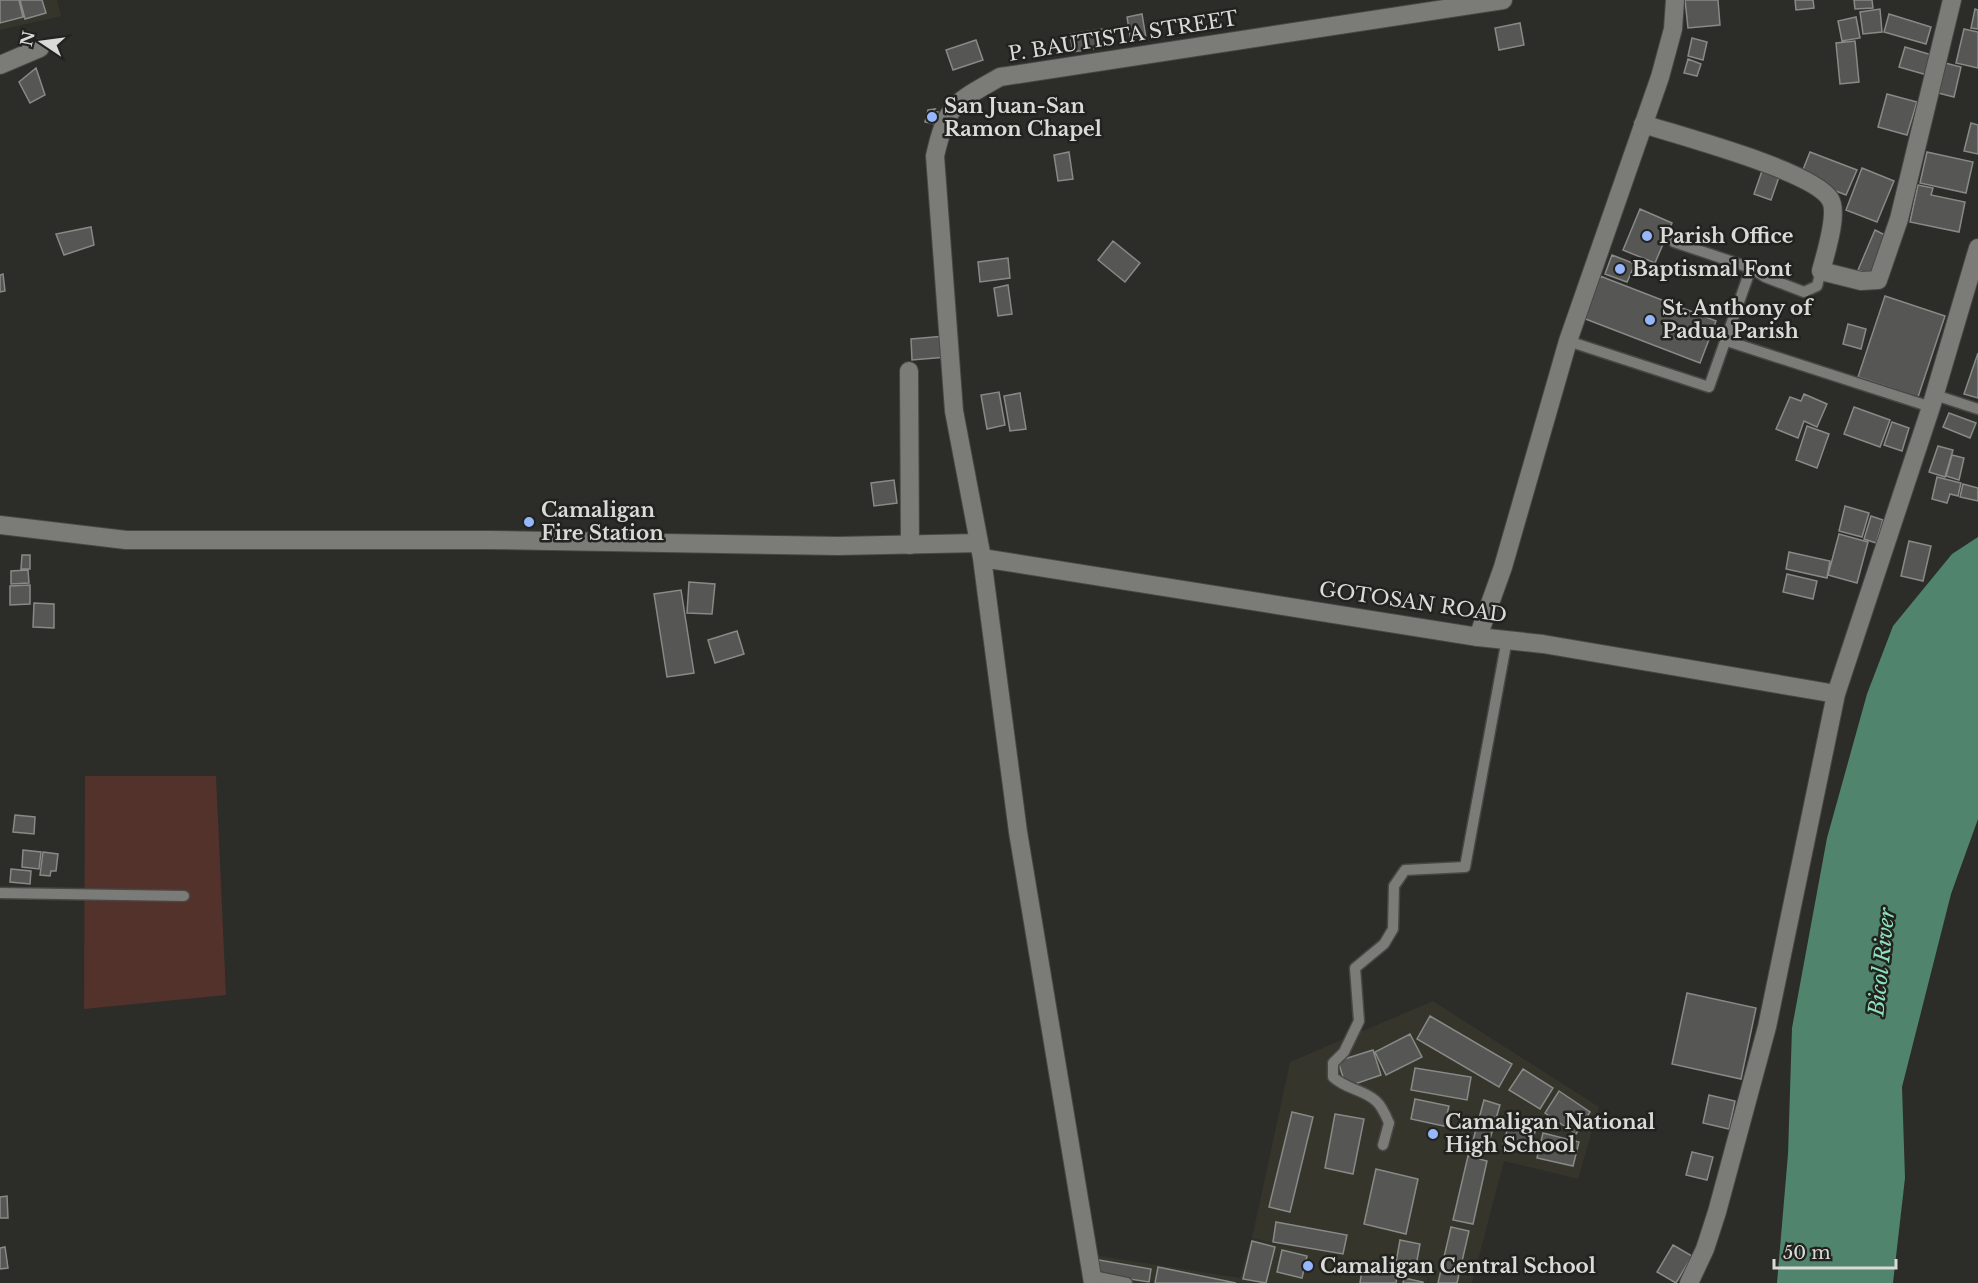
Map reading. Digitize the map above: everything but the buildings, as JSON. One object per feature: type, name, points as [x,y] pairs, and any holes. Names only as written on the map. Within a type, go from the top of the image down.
[{"type":"street","name":"P. BAUTISTA STREET","points":[[981,551],[954,411],[935,156],[943,121],[960,100],[1000,77],[1503,0]]},
{"type":"street","points":[[1478,637],[1503,567],[1568,340],[1643,124],[1673,29],[1675,0]]},
{"type":"street","points":[[1643,124],[1775,168],[1816,185],[1831,200],[1833,218],[1821,271],[1861,281],[1878,280],[1901,209],[1952,0]]},
{"type":"street","points":[[0,65],[40,48]]},
{"type":"street","points":[[1689,1283],[1705,1249],[1717,1212],[1767,1027],[1836,694],[1933,401],[1978,248]]},
{"type":"street","points":[[909,371],[910,545]]},
{"type":"street","name":"GOTOSAN ROAD","points":[[0,525],[126,540],[910,545],[981,551],[1478,637],[1508,639],[1836,694]]},
{"type":"street","points":[[981,551],[1018,832],[1093,1280]]},
{"type":"lane","points":[[1674,242],[1751,268],[1765,277],[1804,292],[1816,286],[1821,271]]},
{"type":"lane","points":[[1568,340],[1709,387],[1751,268]]},
{"type":"lane","points":[[1727,340],[1933,401],[1978,409]]},
{"type":"lane","points":[[1383,1145],[1389,1123],[1378,1102],[1359,1091],[1344,1087],[1333,1077],[1333,1063],[1344,1052],[1359,1021],[1355,968],[1384,944],[1393,929],[1394,886],[1405,870],[1465,867],[1508,639]]},
{"type":"lane","points":[[0,893],[184,896]]},
{"type":"lane","points":[[1093,1280],[1127,1283]]},
{"type":"shaded area","points":[[0,0],[57,0],[61,16],[0,30]]},
{"type":"shaded area","points":[[85,776],[216,776],[226,995],[84,1009]]},
{"type":"shaded area","name":"Camaligan National High School","points":[[1433,1001],[1599,1107],[1578,1179],[1504,1161],[1472,1283],[1428,1283],[1430,1278],[1423,1276],[1428,1278],[1427,1283],[1089,1283],[1087,1254],[1240,1278],[1251,1239],[1296,1249],[1252,1238],[1290,1062]]},
{"type":"water","name":"Bicol River","points":[[1978,537],[1978,819],[1951,894],[1902,1087],[1905,1178],[1893,1283],[1777,1283],[1788,1154],[1792,1028],[1827,838],[1867,694],[1893,626],[1952,554]]},
{"type":"place","name":"San Juan-San Ramon Chapel","points":[[932,117]]},
{"type":"place","name":"Parish Office","points":[[1647,236]]},
{"type":"place","name":"Baptismal Font","points":[[1620,269]]},
{"type":"place","name":"St. Anthony of Padua Parish","points":[[1650,320]]},
{"type":"place","name":"Camaligan Fire Station","points":[[529,522]]},
{"type":"place","name":"Camaligan National High School","points":[[1433,1134]]},
{"type":"place","name":"Camaligan Central School","points":[[1308,1266]]}]
